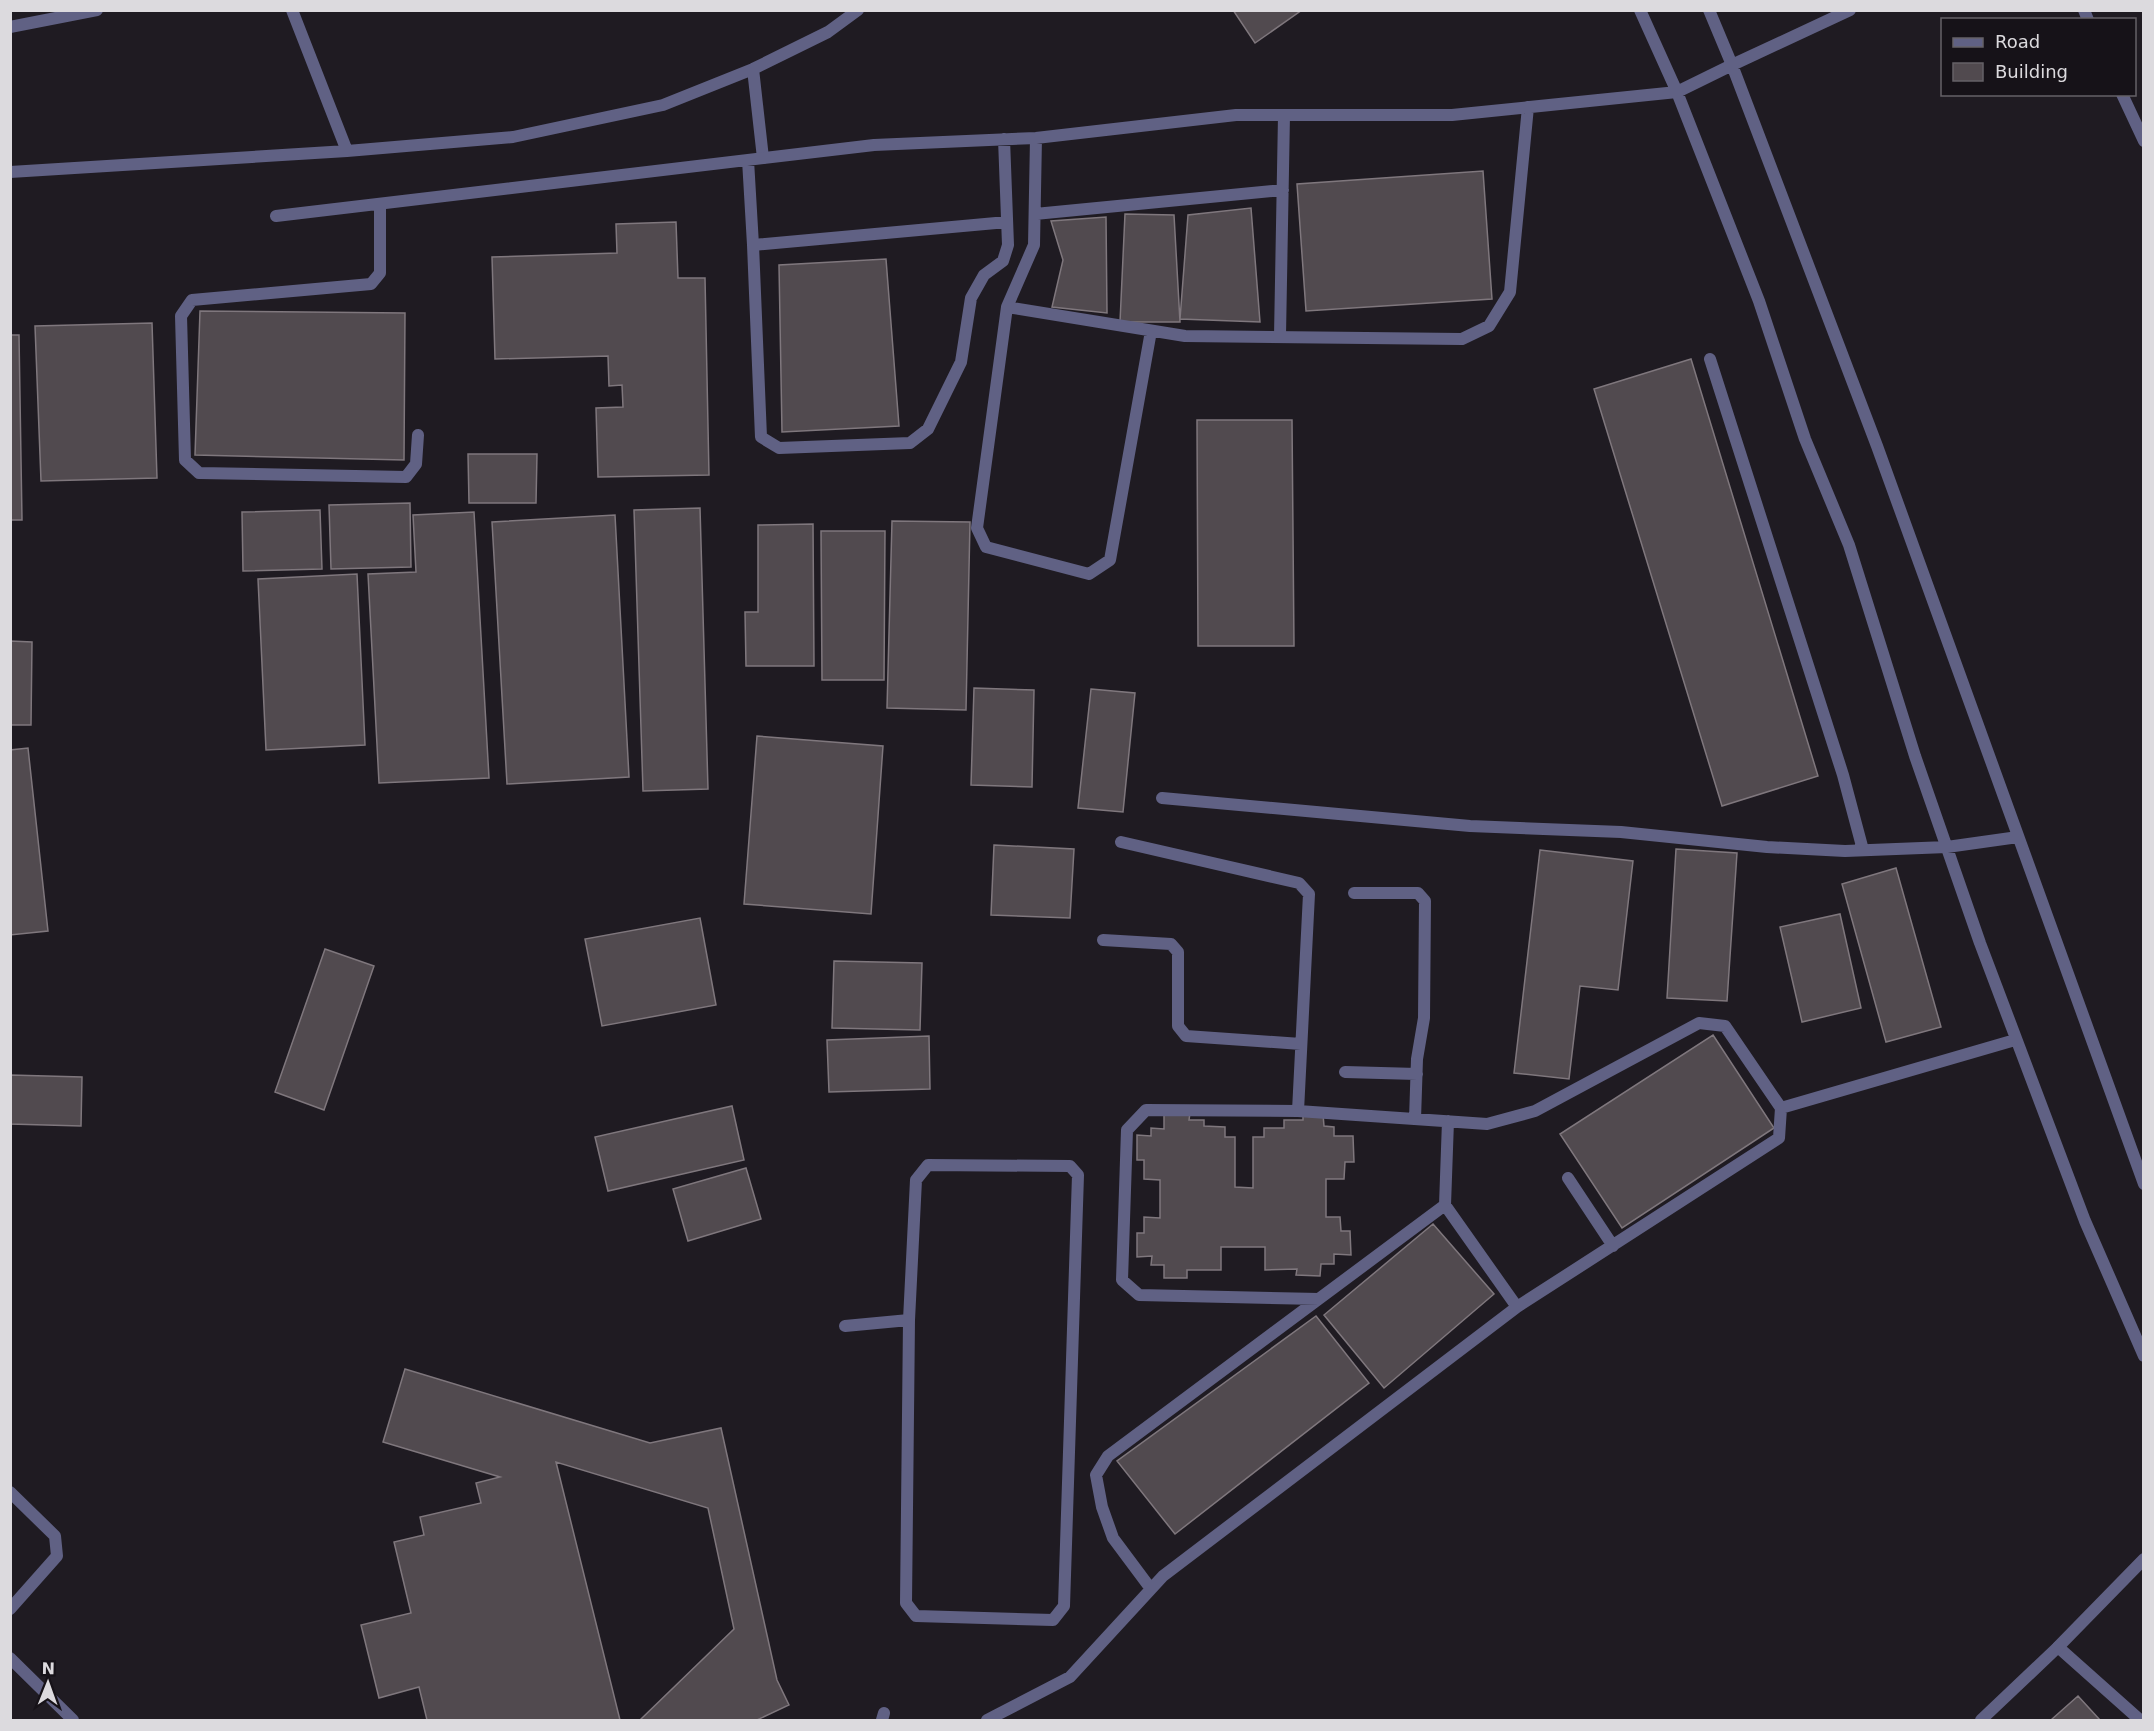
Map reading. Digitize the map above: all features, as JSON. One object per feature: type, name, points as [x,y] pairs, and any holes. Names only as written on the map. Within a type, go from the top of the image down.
[{"type":"street","points":[[10,27],[98,10]]},
{"type":"street","points":[[292,10],[347,151]]},
{"type":"street","points":[[10,172],[347,151],[513,137],[663,105],[753,69],[828,32],[858,10]]},
{"type":"street","points":[[1640,10],[1677,92],[1759,301],[1805,439],[1849,545],[1915,756],[2016,1040],[2085,1221],[2144,1356]]},
{"type":"street","points":[[1709,10],[1877,446],[2144,1184]]},
{"type":"street","points":[[276,216],[874,145],[1035,138],[1236,115],[1452,115],[1677,92],[1850,10]]},
{"type":"street","points":[[753,69],[763,158]]},
{"type":"street","points":[[2123,96],[2144,141]]},
{"type":"street","points":[[1007,307],[1185,336],[1462,339],[1489,326],[1510,292],[1528,107]]},
{"type":"street","points":[[1280,336],[1284,115]]},
{"type":"street","points":[[1035,138],[1034,245],[1007,307],[977,528],[986,547],[1089,573],[1110,560],[1151,331]]},
{"type":"street","points":[[748,160],[761,437],[779,448],[910,443],[928,429],[961,363],[971,298],[984,275],[1003,261],[1008,245],[1004,139]]},
{"type":"street","points":[[1035,214],[1283,190]]},
{"type":"street","points":[[380,204],[380,273],[370,284],[192,300],[180,316],[185,460],[199,473],[406,477],[416,464],[418,435]]},
{"type":"street","points":[[753,245],[1007,222]]},
{"type":"street","points":[[1710,359],[1843,775],[1863,850]]},
{"type":"street","points":[[1162,798],[1470,826],[1621,832],[1767,847],[1845,851],[1947,847],[2018,837]]},
{"type":"street","points":[[1121,842],[1299,883],[1309,894],[1298,1111]]},
{"type":"street","points":[[1354,893],[1418,894],[1425,901],[1424,1018],[1417,1059],[1415,1119]]},
{"type":"street","points":[[1103,940],[1171,944],[1178,952],[1178,1026],[1186,1036],[1301,1044]]},
{"type":"street","points":[[987,1720],[1070,1677],[1163,1576],[1517,1307],[1779,1138],[1781,1108],[1725,1026],[1699,1023],[1535,1111],[1486,1124],[1298,1111],[1146,1110],[1127,1130],[1122,1280],[1139,1295],[1318,1299]]},
{"type":"street","points":[[1781,1108],[2016,1040]]},
{"type":"street","points":[[1345,1072],[1416,1074]]},
{"type":"street","points":[[1448,1121],[1445,1205],[1517,1307]]},
{"type":"street","points":[[928,1166],[1070,1166],[1078,1174],[1064,1606],[1053,1620],[916,1617],[906,1603],[909,1320],[916,1180],[928,1166]]},
{"type":"street","points":[[1568,1178],[1613,1246]]},
{"type":"street","points":[[1151,1589],[1113,1538],[1102,1507],[1096,1475],[1108,1456],[1445,1205]]},
{"type":"street","points":[[845,1326],[909,1320]]},
{"type":"street","points":[[10,1492],[55,1536],[57,1556],[10,1609]]},
{"type":"street","points":[[1981,1720],[2058,1647],[2144,1559]]},
{"type":"street","points":[[2058,1647],[2140,1720]]},
{"type":"street","points":[[10,1658],[73,1720]]},
{"type":"building","points":[[1233,10],[1302,10],[1255,43]]},
{"type":"building","points":[[1483,171],[1492,299],[1306,311],[1297,184]]},
{"type":"building","points":[[1251,208],[1260,322],[1180,319],[1188,215]]},
{"type":"building","points":[[1125,214],[1174,215],[1180,322],[1120,322]]},
{"type":"building","points":[[1106,217],[1107,313],[1052,307],[1063,260],[1051,221]]},
{"type":"building","points":[[676,222],[678,278],[705,278],[709,475],[598,477],[596,408],[623,407],[622,385],[609,386],[608,356],[495,359],[492,257],[617,253],[616,224]]},
{"type":"building","points":[[886,259],[899,426],[782,432],[779,265]]},
{"type":"building","points":[[200,311],[405,313],[404,460],[195,455]]},
{"type":"building","points":[[152,323],[157,478],[41,481],[35,326]]},
{"type":"building","points":[[10,335],[19,335],[22,520],[10,520]]},
{"type":"building","points":[[1691,359],[1818,776],[1722,806],[1594,389]]},
{"type":"building","points":[[1197,420],[1292,420],[1294,646],[1198,646]]},
{"type":"building","points":[[468,454],[537,454],[536,503],[469,503]]},
{"type":"building","points":[[410,503],[411,567],[331,569],[329,505]]},
{"type":"building","points":[[700,508],[708,789],[643,791],[634,510]]},
{"type":"building","points":[[320,510],[322,569],[243,571],[242,512]]},
{"type":"building","points":[[474,512],[489,778],[379,783],[368,574],[416,572],[413,515]]},
{"type":"building","points":[[615,515],[629,777],[507,784],[492,522]]},
{"type":"building","points":[[892,521],[970,522],[966,710],[887,708]]},
{"type":"building","points":[[813,524],[814,666],[746,666],[745,612],[758,612],[758,525]]},
{"type":"building","points":[[821,531],[885,531],[884,680],[822,680]]},
{"type":"building","points":[[357,574],[365,745],[266,750],[258,579]]},
{"type":"building","points":[[10,641],[32,642],[31,725],[10,725]]},
{"type":"building","points":[[974,688],[1034,690],[1032,787],[971,785]]},
{"type":"building","points":[[1091,689],[1135,693],[1123,812],[1078,808]]},
{"type":"building","points":[[757,736],[883,746],[871,914],[744,904]]},
{"type":"building","points":[[28,748],[48,931],[10,935],[10,750]]},
{"type":"building","points":[[994,845],[1074,849],[1070,918],[991,915]]},
{"type":"building","points":[[1676,849],[1737,853],[1727,1001],[1667,998]]},
{"type":"building","points":[[1540,850],[1633,861],[1618,990],[1580,986],[1569,1079],[1514,1073]]},
{"type":"building","points":[[1896,868],[1941,1027],[1886,1042],[1842,884]]},
{"type":"building","points":[[1840,914],[1861,1008],[1802,1022],[1780,927]]},
{"type":"building","points":[[700,918],[716,1005],[602,1026],[585,939]]},
{"type":"building","points":[[325,949],[374,966],[324,1110],[275,1092]]},
{"type":"building","points":[[834,961],[922,963],[920,1030],[832,1028]]},
{"type":"building","points":[[1713,1035],[1774,1128],[1622,1228],[1560,1134]]},
{"type":"building","points":[[929,1036],[930,1089],[829,1092],[827,1040]]},
{"type":"building","points":[[10,1075],[82,1077],[81,1126],[10,1124]]},
{"type":"building","points":[[732,1106],[744,1160],[608,1191],[595,1137]]},
{"type":"building","points":[[1164,1113],[1190,1113],[1189,1120],[1204,1120],[1204,1126],[1225,1127],[1225,1137],[1235,1137],[1235,1187],[1253,1188],[1253,1137],[1264,1137],[1264,1128],[1284,1128],[1284,1120],[1303,1120],[1303,1115],[1323,1114],[1324,1126],[1334,1127],[1334,1136],[1353,1136],[1354,1162],[1345,1162],[1344,1179],[1326,1179],[1326,1217],[1340,1217],[1341,1231],[1350,1231],[1351,1255],[1334,1254],[1334,1264],[1321,1264],[1320,1276],[1296,1275],[1297,1269],[1265,1270],[1265,1247],[1221,1247],[1221,1270],[1187,1270],[1187,1278],[1164,1278],[1164,1265],[1151,1265],[1152,1256],[1137,1257],[1137,1233],[1144,1233],[1144,1217],[1160,1218],[1160,1180],[1144,1179],[1144,1160],[1137,1160],[1137,1135],[1151,1136],[1151,1128],[1164,1129]]},
{"type":"building","points":[[746,1168],[761,1219],[688,1241],[673,1189]]},
{"type":"building","points":[[1433,1224],[1494,1294],[1384,1388],[1324,1315]]},
{"type":"building","points":[[1316,1316],[1369,1383],[1175,1534],[1117,1461]]},
{"type":"building","points":[[405,1369],[650,1443],[721,1428],[777,1680],[789,1705],[757,1720],[640,1720],[734,1629],[708,1508],[556,1462],[620,1720],[427,1720],[419,1687],[379,1698],[361,1625],[411,1613],[394,1542],[424,1535],[420,1517],[481,1503],[476,1483],[500,1477],[383,1442]]},
{"type":"building","points":[[2078,1696],[2100,1720],[2051,1720]]}]
